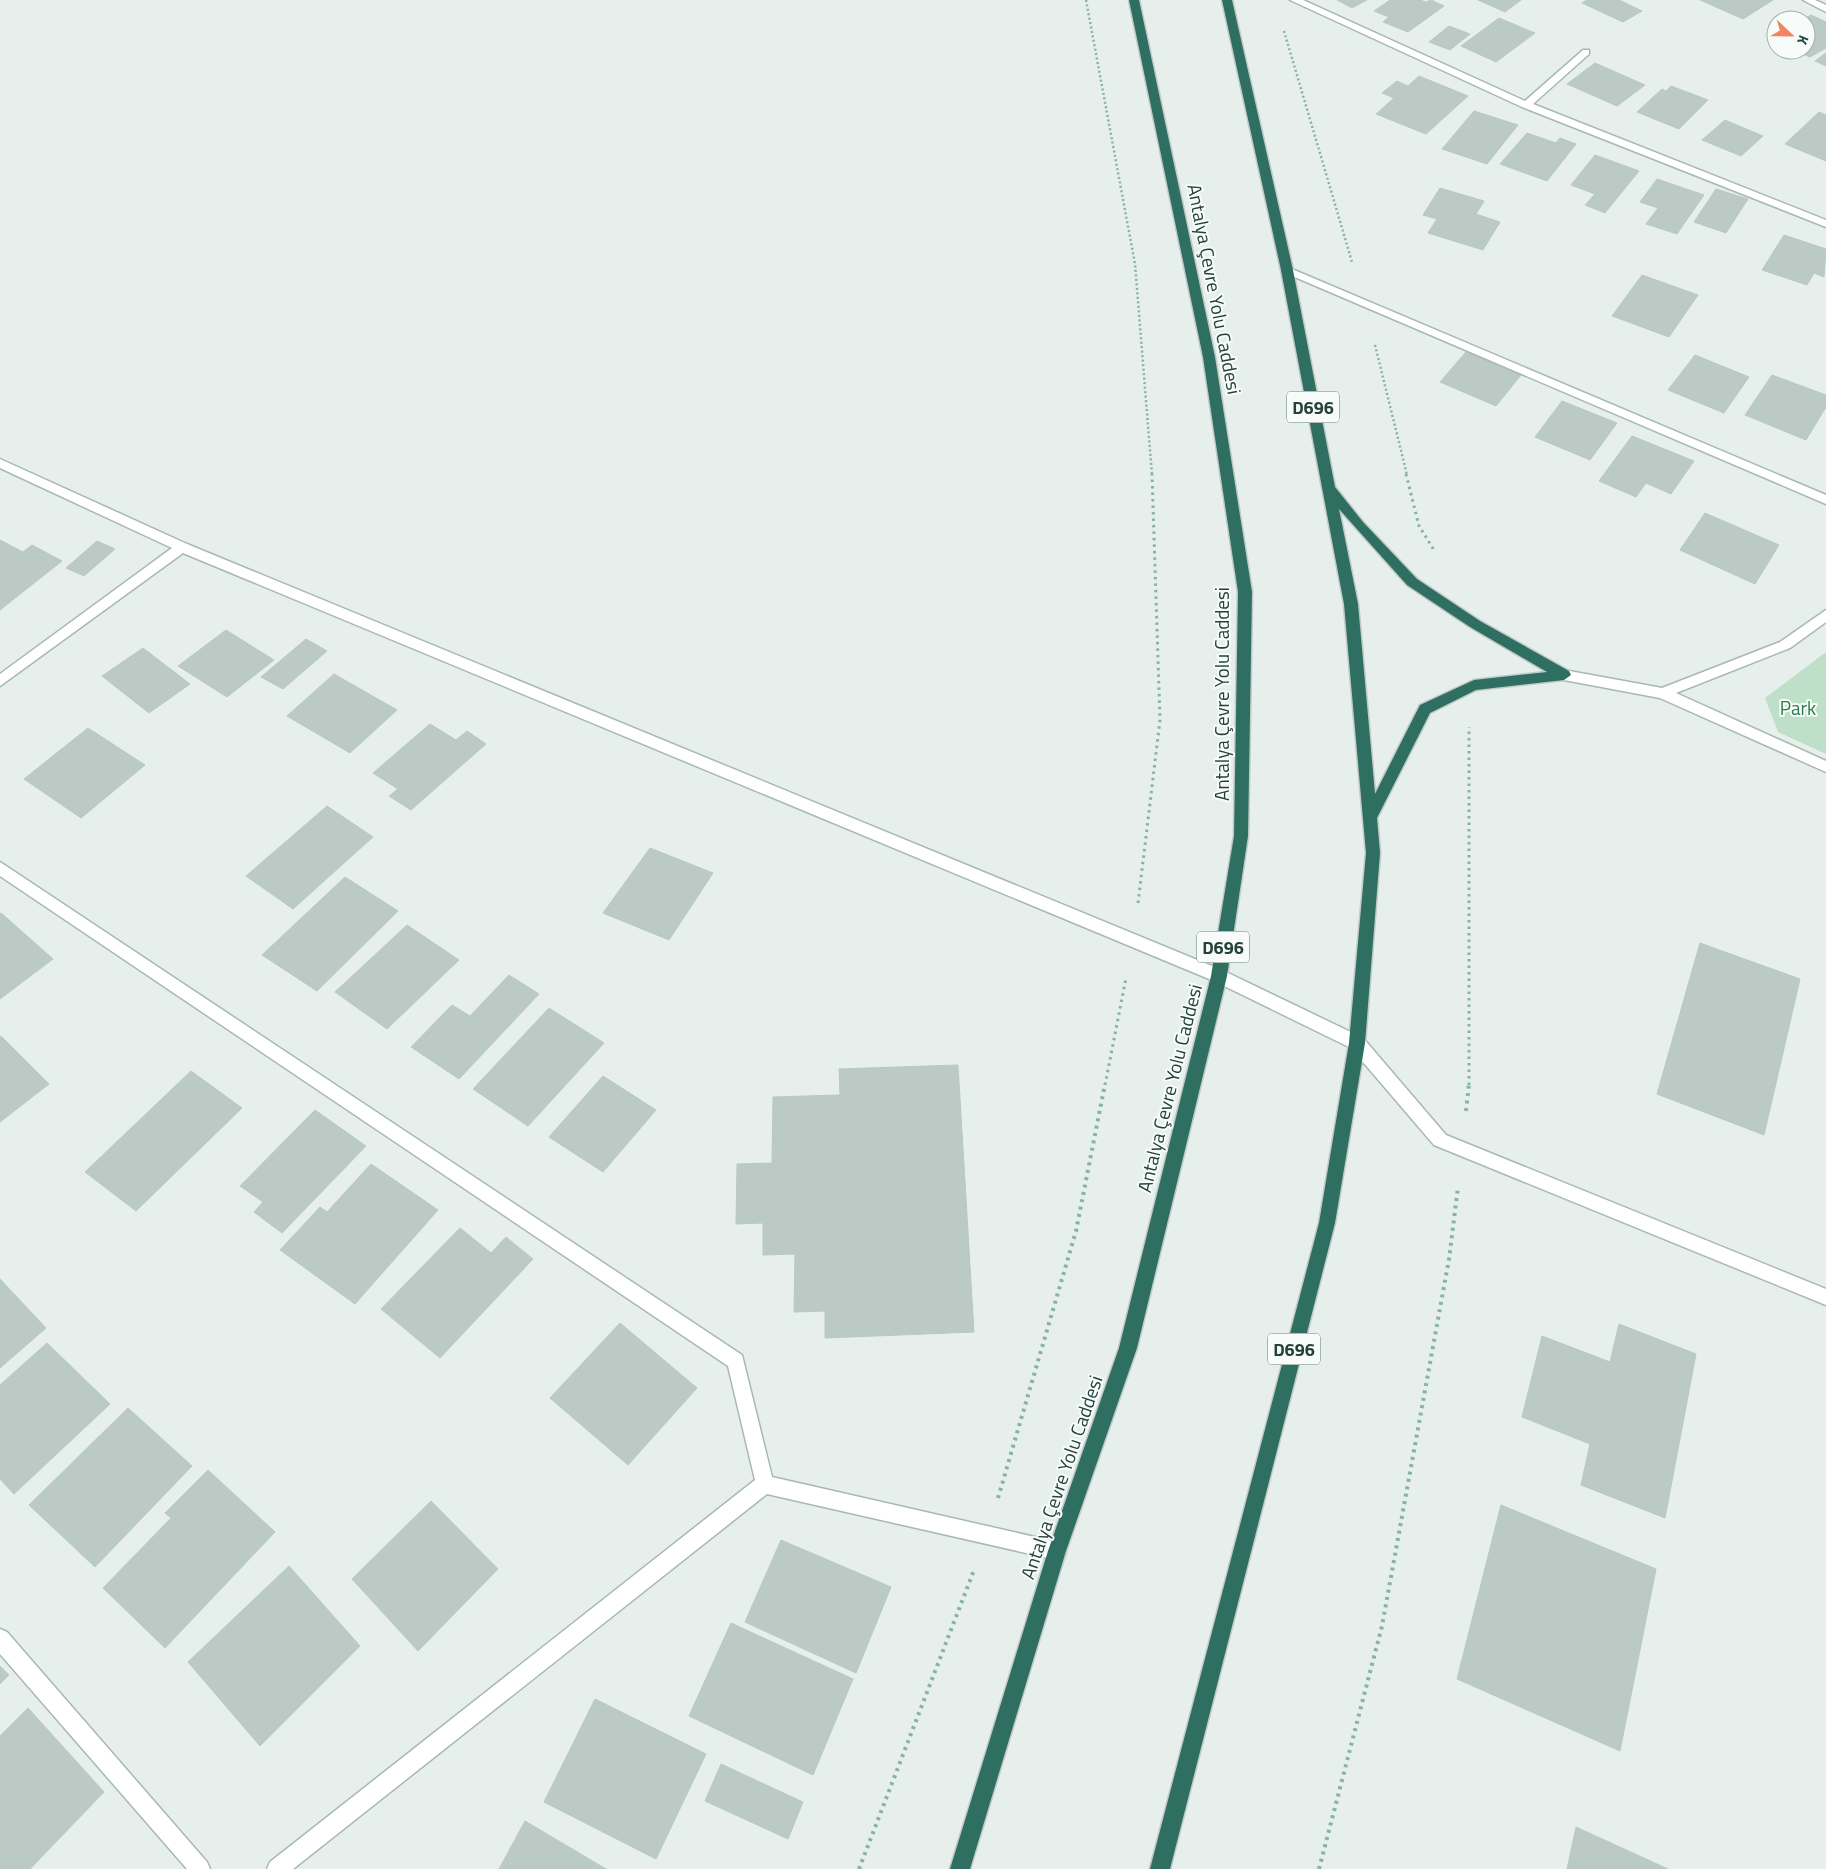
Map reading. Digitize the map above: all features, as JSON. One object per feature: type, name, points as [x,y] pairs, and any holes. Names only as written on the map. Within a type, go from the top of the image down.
[{"type":"highway","name":"Antalya Çevre Yolu Caddesi","points":[[960,1869],[1057,1551],[1128,1348],[1219,976],[1241,836],[1245,592],[1209,357],[1134,0]]},
{"type":"highway","name":"D696","points":[[1160,1869],[1326,1223],[1357,1043],[1373,853],[1351,604],[1288,270],[1227,0]]},
{"type":"highway","points":[[1329,488],[1359,525],[1412,582],[1474,624],[1564,675]]},
{"type":"highway","points":[[1370,818],[1425,710],[1474,685],[1564,675]]},
{"type":"street","points":[[1295,0],[1526,105],[1826,224]]},
{"type":"street","points":[[1808,0],[1826,9]]},
{"type":"street","points":[[1526,105],[1586,52]]},
{"type":"street","points":[[1288,270],[1826,500]]},
{"type":"street","points":[[0,463],[182,547],[1219,976],[1357,1043],[1440,1140],[1826,1297]]},
{"type":"street","points":[[0,681],[182,547]]},
{"type":"street","points":[[1663,693],[1785,645],[1826,615]]},
{"type":"street","points":[[1564,675],[1663,693],[1826,767]]},
{"type":"street","points":[[0,868],[736,1361],[765,1484]]},
{"type":"street","points":[[765,1484],[1057,1551]]},
{"type":"street","points":[[277,1869],[765,1484]]},
{"type":"street","points":[[0,1639],[200,1869]]},
{"type":"path","points":[[1319,1869],[1382,1626],[1450,1259],[1470,1072],[1469,728],[1460,692]]},
{"type":"green space","name":"Park","points":[[1826,652],[1826,754],[1778,732],[1765,698]]},
{"type":"building","points":[[1337,0],[1367,0],[1352,8]]},
{"type":"building","points":[[1390,0],[1420,0],[1426,2],[1431,0],[1444,6],[1408,32],[1383,22],[1389,17],[1374,11]]},
{"type":"building","points":[[1478,0],[1521,0],[1505,12]]},
{"type":"building","points":[[1587,0],[1619,0],[1642,11],[1623,22],[1582,3]]},
{"type":"building","points":[[1700,0],[1773,0],[1743,19]]},
{"type":"building","points":[[1816,17],[1826,22],[1826,48],[1816,54]]},
{"type":"building","points":[[1499,18],[1535,33],[1496,62],[1461,46]]},
{"type":"building","points":[[1449,26],[1470,34],[1450,50],[1429,42]]},
{"type":"building","points":[[1826,53],[1826,66],[1815,61]]},
{"type":"building","points":[[1595,63],[1645,85],[1617,106],[1567,84]]},
{"type":"building","points":[[1419,76],[1468,96],[1426,134],[1376,114],[1394,98],[1382,93],[1397,81],[1408,86]]},
{"type":"building","points":[[1671,86],[1708,100],[1679,129],[1637,112],[1662,89],[1666,91]]},
{"type":"building","points":[[1474,111],[1518,125],[1487,164],[1442,149]]},
{"type":"building","points":[[1819,112],[1826,115],[1826,161],[1785,144]]},
{"type":"building","points":[[1725,120],[1763,136],[1741,156],[1702,140]]},
{"type":"building","points":[[1527,133],[1556,143],[1560,138],[1576,144],[1547,181],[1500,164]]},
{"type":"building","points":[[1595,155],[1639,171],[1605,213],[1585,205],[1595,194],[1571,185]]},
{"type":"building","points":[[1657,179],[1704,195],[1677,234],[1646,224],[1658,208],[1640,202]]},
{"type":"building","points":[[1440,188],[1484,201],[1476,214],[1500,222],[1483,250],[1428,233],[1437,219],[1423,215]]},
{"type":"building","points":[[1716,189],[1748,199],[1726,233],[1694,222]]},
{"type":"building","points":[[1784,235],[1826,249],[1824,277],[1814,273],[1807,285],[1762,270]]},
{"type":"building","points":[[1642,275],[1698,295],[1669,337],[1612,316]]},
{"type":"building","points":[[1466,352],[1521,375],[1496,406],[1440,382]]},
{"type":"building","points":[[1695,355],[1749,377],[1724,413],[1668,390]]},
{"type":"building","points":[[1772,375],[1826,395],[1826,407],[1806,440],[1745,415]]},
{"type":"building","points":[[1562,401],[1617,423],[1590,460],[1535,437]]},
{"type":"building","points":[[1632,436],[1694,461],[1671,494],[1646,483],[1636,497],[1599,481]]},
{"type":"building","points":[[1705,513],[1779,545],[1755,584],[1680,550]]},
{"type":"building","points":[[0,540],[23,552],[32,545],[62,561],[0,610]]},
{"type":"building","points":[[97,541],[115,549],[84,576],[66,568]]},
{"type":"building","points":[[226,630],[274,660],[227,697],[178,666]]},
{"type":"building","points":[[306,639],[327,651],[283,689],[261,677]]},
{"type":"building","points":[[143,648],[190,684],[149,713],[102,676]]},
{"type":"building","points":[[334,674],[397,710],[350,753],[287,716]]},
{"type":"building","points":[[430,724],[456,740],[467,731],[486,744],[411,810],[389,796],[398,789],[373,773]]},
{"type":"building","points":[[88,728],[145,765],[81,818],[24,779]]},
{"type":"building","points":[[327,806],[373,837],[293,909],[246,876]]},
{"type":"building","points":[[650,848],[713,873],[669,940],[603,913]]},
{"type":"building","points":[[345,877],[398,911],[317,991],[262,955]]},
{"type":"building","points":[[0,914],[53,959],[0,999]]},
{"type":"building","points":[[407,925],[459,960],[387,1029],[335,992]]},
{"type":"building","points":[[1700,943],[1800,979],[1764,1135],[1657,1094]]},
{"type":"building","points":[[509,975],[539,994],[459,1079],[411,1047],[452,1005],[470,1016]]},
{"type":"building","points":[[549,1008],[604,1043],[528,1126],[473,1089]]},
{"type":"building","points":[[0,1037],[49,1084],[0,1122]]},
{"type":"building","points":[[958,1065],[974,1332],[825,1338],[825,1311],[794,1312],[795,1254],[763,1255],[763,1223],[736,1224],[737,1164],[772,1163],[773,1097],[840,1095],[839,1069]]},
{"type":"building","points":[[191,1071],[242,1108],[136,1211],[85,1172]]},
{"type":"building","points":[[603,1076],[656,1110],[603,1172],[549,1137]]},
{"type":"building","points":[[315,1110],[366,1146],[282,1233],[254,1212],[263,1202],[240,1186]]},
{"type":"building","points":[[371,1164],[438,1210],[355,1304],[280,1250],[320,1207],[327,1212]]},
{"type":"building","points":[[460,1228],[491,1253],[506,1237],[533,1259],[440,1358],[381,1309]]},
{"type":"building","points":[[0,1279],[46,1328],[0,1368]]},
{"type":"building","points":[[620,1323],[697,1388],[628,1465],[550,1398]]},
{"type":"building","points":[[1619,1324],[1696,1354],[1665,1518],[1581,1485],[1590,1444],[1522,1417],[1542,1336],[1610,1362]]},
{"type":"building","points":[[47,1343],[110,1404],[14,1494],[0,1479],[0,1385]]},
{"type":"building","points":[[128,1408],[192,1466],[95,1567],[29,1505]]},
{"type":"building","points":[[208,1470],[275,1532],[165,1648],[103,1588],[171,1518],[165,1513]]},
{"type":"building","points":[[431,1501],[498,1569],[418,1651],[352,1579]]},
{"type":"building","points":[[1501,1505],[1656,1569],[1620,1751],[1457,1679]]},
{"type":"building","points":[[781,1540],[891,1587],[856,1673],[745,1622]]},
{"type":"building","points":[[289,1566],[360,1646],[260,1746],[188,1662]]},
{"type":"building","points":[[731,1623],[853,1679],[813,1775],[689,1716]]},
{"type":"building","points":[[0,1666],[9,1675],[0,1684]]},
{"type":"building","points":[[595,1699],[706,1754],[656,1859],[544,1802]]},
{"type":"building","points":[[28,1708],[104,1792],[30,1869],[0,1869],[0,1736]]},
{"type":"building","points":[[721,1764],[803,1802],[788,1839],[705,1801]]},
{"type":"building","points":[[525,1821],[606,1869],[499,1869]]},
{"type":"building","points":[[1576,1827],[1668,1869],[1567,1869]]}]
